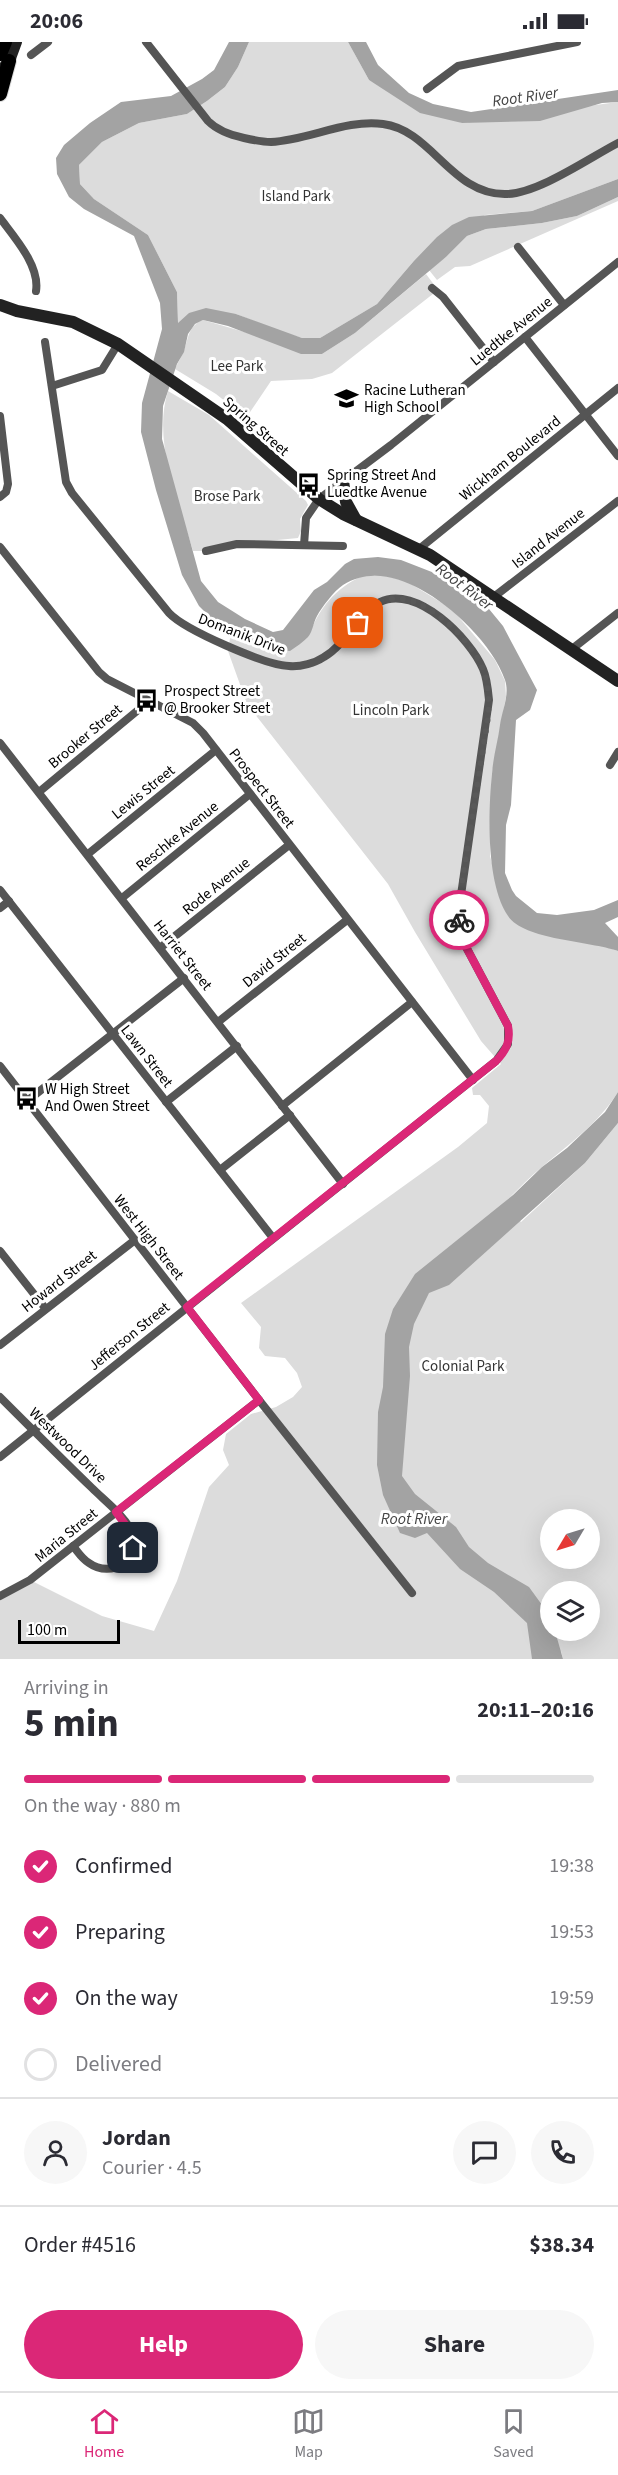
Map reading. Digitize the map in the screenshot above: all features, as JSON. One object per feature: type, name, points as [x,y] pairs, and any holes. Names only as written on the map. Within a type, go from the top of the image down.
[{"type":"main road","points":[[0,93],[5,42]]},
{"type":"main road","points":[[0,72],[5,58],[16,42]]},
{"type":"main road","name":"Spring Street","points":[[0,305],[73,322],[118,344],[184,388],[238,428],[319,499],[356,520],[419,549],[495,596],[618,681]]},
{"type":"main road","name":"Spring Street","points":[[0,314],[18,311]]},
{"type":"main road","points":[[343,481],[346,502],[356,520]]},
{"type":"street","points":[[31,55],[48,42]]},
{"type":"street","points":[[146,42],[205,116],[214,126],[228,134],[269,142],[359,124],[386,124],[413,138],[462,180],[496,194],[524,192],[618,143]]},
{"type":"street","points":[[426,89],[458,66],[577,42]]},
{"type":"street","points":[[0,218],[35,270],[38,280],[36,291]]},
{"type":"street","points":[[518,247],[564,305]]},
{"type":"street","name":"Luedtke Avenue","points":[[304,545],[306,518],[319,499],[618,262]]},
{"type":"street","points":[[432,288],[449,304],[494,362]]},
{"type":"street","points":[[525,337],[618,456]]},
{"type":"street","name":"Domanik Drive","points":[[45,342],[64,472],[72,493],[169,613],[183,626],[268,662],[300,666],[324,657],[336,648],[370,609],[380,602],[395,598],[423,605],[450,626],[474,653],[483,669],[489,700],[460,895],[459,922],[465,945],[505,1020],[509,1037],[501,1056],[472,1080]]},
{"type":"street","points":[[52,387],[102,370],[118,344]]},
{"type":"street","name":"Wickham Boulevard","points":[[419,549],[618,388]]},
{"type":"street","points":[[0,416],[8,484],[6,492],[0,497]]},
{"type":"street","name":"Island Avenue","points":[[495,596],[618,501]]},
{"type":"street","points":[[206,552],[237,544],[343,546]]},
{"type":"street","name":"Prospect Street","points":[[0,547],[99,672],[193,723],[472,1080]]},
{"type":"street","points":[[572,649],[618,613]]},
{"type":"street","name":"Brooker Street","points":[[39,792],[149,701]]},
{"type":"street","name":"Harriet Street","points":[[0,743],[343,1184]]},
{"type":"street","name":"Lewis Street","points":[[88,854],[216,750]]},
{"type":"street","points":[[610,765],[618,753]]},
{"type":"street","name":"Reschke Avenue","points":[[122,898],[250,794]]},
{"type":"street","name":"Rode Avenue","points":[[160,948],[289,845]]},
{"type":"street","name":"Lawn Street","points":[[0,890],[273,1238]]},
{"type":"street","points":[[0,908],[9,901]]},
{"type":"street","name":"David Street","points":[[218,1022],[347,920]]},
{"type":"street","points":[[27,1101],[184,978]]},
{"type":"street","points":[[282,1106],[412,1002]]},
{"type":"street","points":[[166,1102],[237,1047]]},
{"type":"street","name":"West High Street","points":[[0,1066],[412,1593]]},
{"type":"street","name":"Jefferson Street","points":[[0,1457],[472,1080]]},
{"type":"street","points":[[220,1170],[290,1115]]},
{"type":"street","name":"Howard Street","points":[[0,1345],[135,1240]]},
{"type":"street","points":[[0,1251],[45,1308]]},
{"type":"street","name":"Westwood Drive","points":[[0,1397],[116,1512],[133,1535],[131,1554],[125,1564],[109,1570],[89,1564],[73,1546]]},
{"type":"street","name":"Maria Street","points":[[0,1596],[30,1580],[259,1400]]},
{"type":"green space","name":"Island Park","points":[[249,42],[348,42],[369,80],[462,123],[618,102],[618,179],[532,211],[485,215],[413,262],[377,304],[320,338],[302,338],[236,314],[178,324],[177,292],[148,235],[94,199],[80,184],[79,165],[102,142],[139,123],[187,114],[207,101],[225,87],[238,67]]},
{"type":"green space","points":[[618,197],[618,201],[470,266],[455,267],[437,280],[429,270],[467,236],[486,229],[542,223],[577,216]]},
{"type":"green space","name":"Lee Park","points":[[426,274],[438,290],[332,373],[312,379],[271,381],[246,418],[216,394],[175,369],[194,325],[203,320],[322,354],[355,333]]},
{"type":"green space","name":"Brose Park","points":[[168,391],[209,415],[306,501],[308,505],[300,519],[301,531],[298,538],[193,551],[169,472],[165,451],[164,410]]},
{"type":"green space","name":"Colonial Park","points":[[362,576],[386,576],[406,581],[452,609],[495,660],[505,681],[506,697],[492,773],[490,856],[508,916],[551,936],[601,945],[618,951],[618,1092],[593,1123],[504,1203],[521,1222],[585,1163],[618,1123],[618,1659],[563,1659],[561,1651],[556,1659],[0,1659],[0,1596],[30,1580],[102,1616],[154,1631],[177,1581],[209,1487],[229,1465],[223,1450],[226,1434],[251,1414],[276,1407],[293,1397],[302,1387],[297,1373],[285,1358],[265,1356],[259,1348],[261,1327],[241,1303],[458,1147],[487,1123],[489,1106],[480,1095],[473,1095],[472,1088],[501,1064],[481,1041],[388,884],[247,704],[228,651],[231,632],[263,649],[309,635],[323,607],[344,587]]},
{"type":"water","name":"Root River","points":[[229,42],[249,42],[238,67],[225,87],[187,114],[139,123],[102,142],[79,165],[80,184],[94,199],[148,235],[177,292],[178,323],[189,313],[206,308],[236,314],[302,338],[320,338],[377,304],[413,262],[452,225],[469,217],[532,211],[618,179],[618,197],[577,216],[542,223],[486,229],[467,236],[446,257],[355,333],[322,354],[301,354],[228,326],[203,320],[195,324],[188,334],[184,352],[177,364],[163,406],[162,439],[201,581],[218,602],[245,619],[273,632],[283,630],[314,590],[327,582],[345,564],[354,559],[378,557],[401,560],[437,574],[489,609],[503,626],[537,690],[530,710],[516,720],[511,805],[506,825],[505,873],[516,896],[537,913],[557,915],[594,910],[618,900],[618,917],[605,923],[618,937],[618,951],[558,939],[528,930],[516,924],[508,916],[501,902],[492,867],[490,808],[493,761],[506,697],[506,686],[491,653],[458,616],[432,596],[411,584],[382,576],[362,577],[343,585],[328,599],[319,612],[310,635],[297,646],[290,651],[263,649],[218,625],[199,606],[182,575],[141,432],[142,403],[162,329],[160,303],[134,236],[84,209],[69,197],[57,174],[56,158],[64,145],[90,123],[121,102],[171,96],[202,79],[214,70]]},
{"type":"water","name":"Root River","points":[[348,42],[366,42],[378,65],[409,93],[433,104],[471,112],[618,90],[618,102],[602,103],[540,121],[462,123],[420,113],[369,80]]},
{"type":"water","name":"Root River","points":[[618,1092],[618,1123],[585,1163],[449,1285],[429,1293],[414,1324],[409,1347],[410,1376],[402,1476],[415,1494],[456,1527],[469,1547],[488,1563],[529,1587],[540,1602],[540,1641],[558,1641],[563,1659],[532,1659],[527,1623],[494,1592],[460,1569],[427,1533],[415,1538],[400,1533],[383,1495],[377,1465],[378,1412],[383,1387],[385,1334],[393,1309],[415,1274],[513,1195],[605,1112]]},
{"type":"way so far","points":[[358,623],[370,609],[380,602],[395,598],[410,600],[423,605],[450,626],[474,653],[483,669],[489,700],[488,717],[460,895],[459,920]]},
{"type":"place","name":"Racine Lutheran High School","points":[[346,399]]},
{"type":"place","name":"Spring Street And Luedtke Avenue","points":[[309,484]]},
{"type":"place","name":"Prospect Street @ Brooker Street","points":[[146,700]]},
{"type":"place","name":"W High Street And Owen Street","points":[[27,1098]]},
{"type":"route","points":[[133,1548],[133,1535],[130,1528],[116,1512],[259,1400],[187,1307],[496,1061],[505,1050],[509,1037],[508,1026],[465,945],[459,920]]},
{"type":"park label","name":"Lincoln Park","points":[[391,710]]}]
